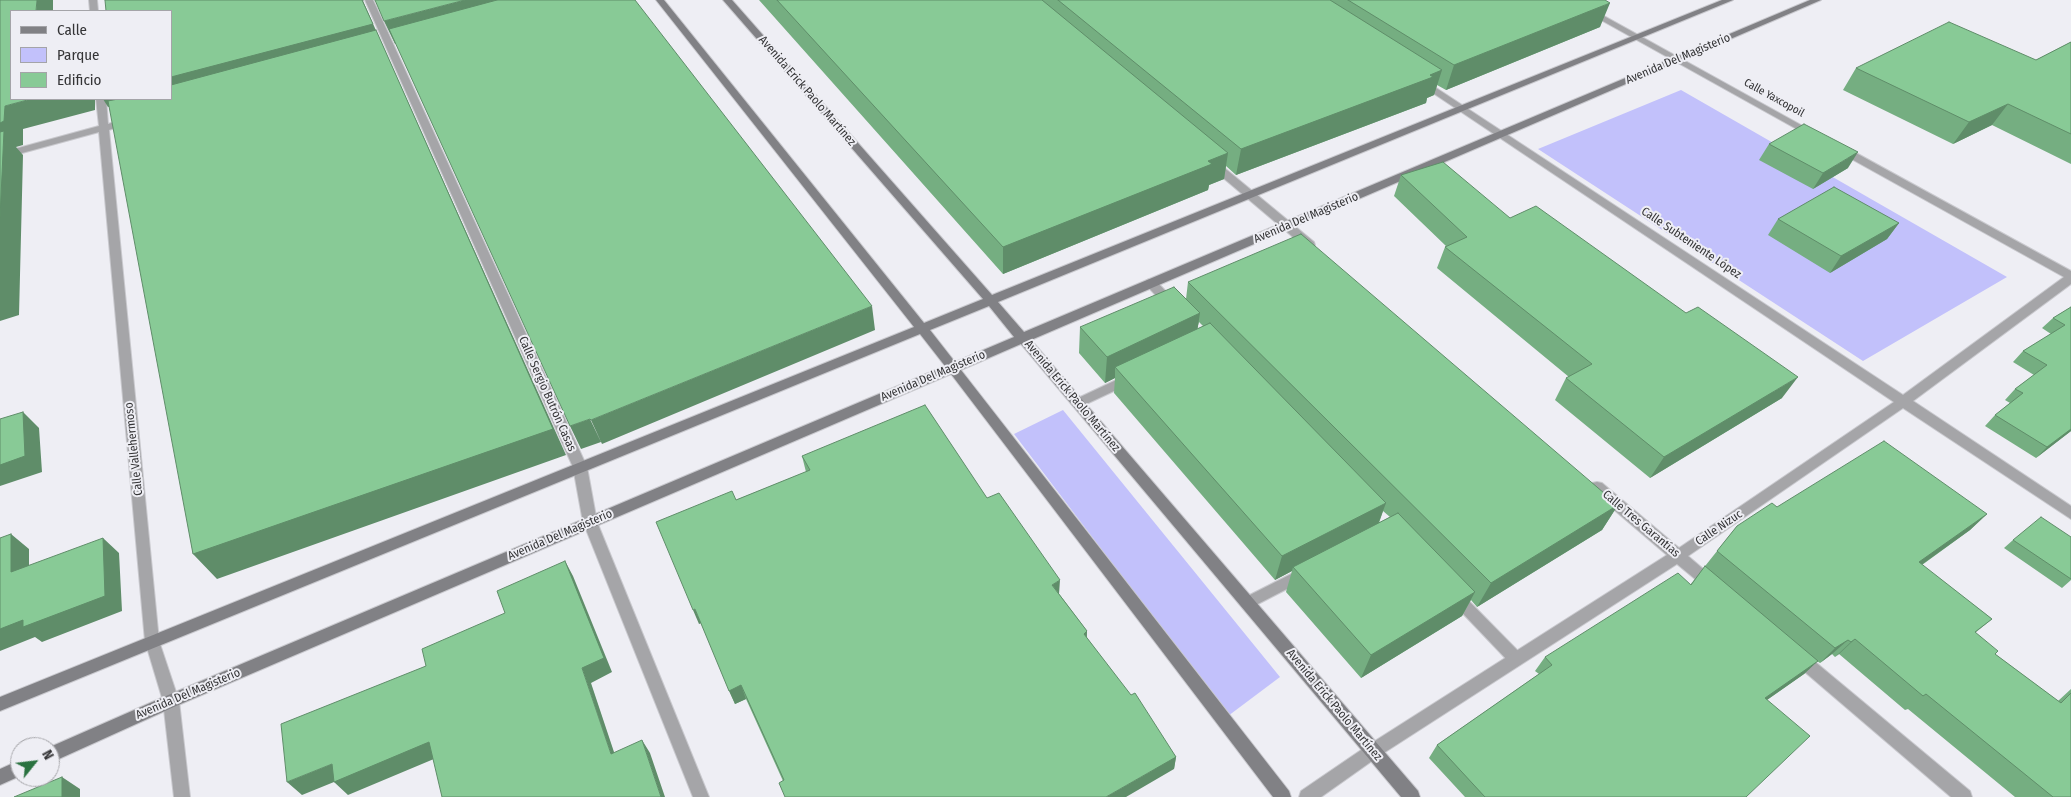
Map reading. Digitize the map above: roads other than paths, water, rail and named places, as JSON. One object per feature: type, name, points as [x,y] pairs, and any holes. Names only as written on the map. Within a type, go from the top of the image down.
[{"type":"street","name":"Calle Sergio Butrón Casas","points":[[370,0],[580,467],[590,522],[701,797]]},
{"type":"street","points":[[660,0],[922,328],[1283,797]]},
{"type":"street","name":"Avenida Erick Paolo Martínez","points":[[727,0],[1023,338],[1412,797]]},
{"type":"street","name":"Calle Yaxcopoil","points":[[1569,0],[2071,277]]},
{"type":"street","points":[[0,704],[1729,0]]},
{"type":"street","name":"Avenida Del Magisterio","points":[[60,751],[171,701],[590,522],[1817,0]]},
{"type":"street","name":"Calle Subteniente López","points":[[1415,77],[2071,513]]},
{"type":"street","name":"Calle Vallehermoso","points":[[100,100],[152,641],[171,701],[182,797]]},
{"type":"street","points":[[0,156],[141,118]]},
{"type":"street","points":[[1205,157],[1317,251]]},
{"type":"street","name":"Calle Nizuc","points":[[1307,797],[1373,750],[1678,556],[1902,402],[2071,277]]},
{"type":"street","points":[[1151,284],[1183,316]]},
{"type":"street","points":[[1078,403],[1139,374]]},
{"type":"street","name":"Calle Tres Garantías","points":[[1588,480],[1723,594]]},
{"type":"street","points":[[1247,603],[1314,568]]},
{"type":"street","points":[[1450,591],[1516,659]]},
{"type":"street","points":[[1791,651],[1964,797]]}]
